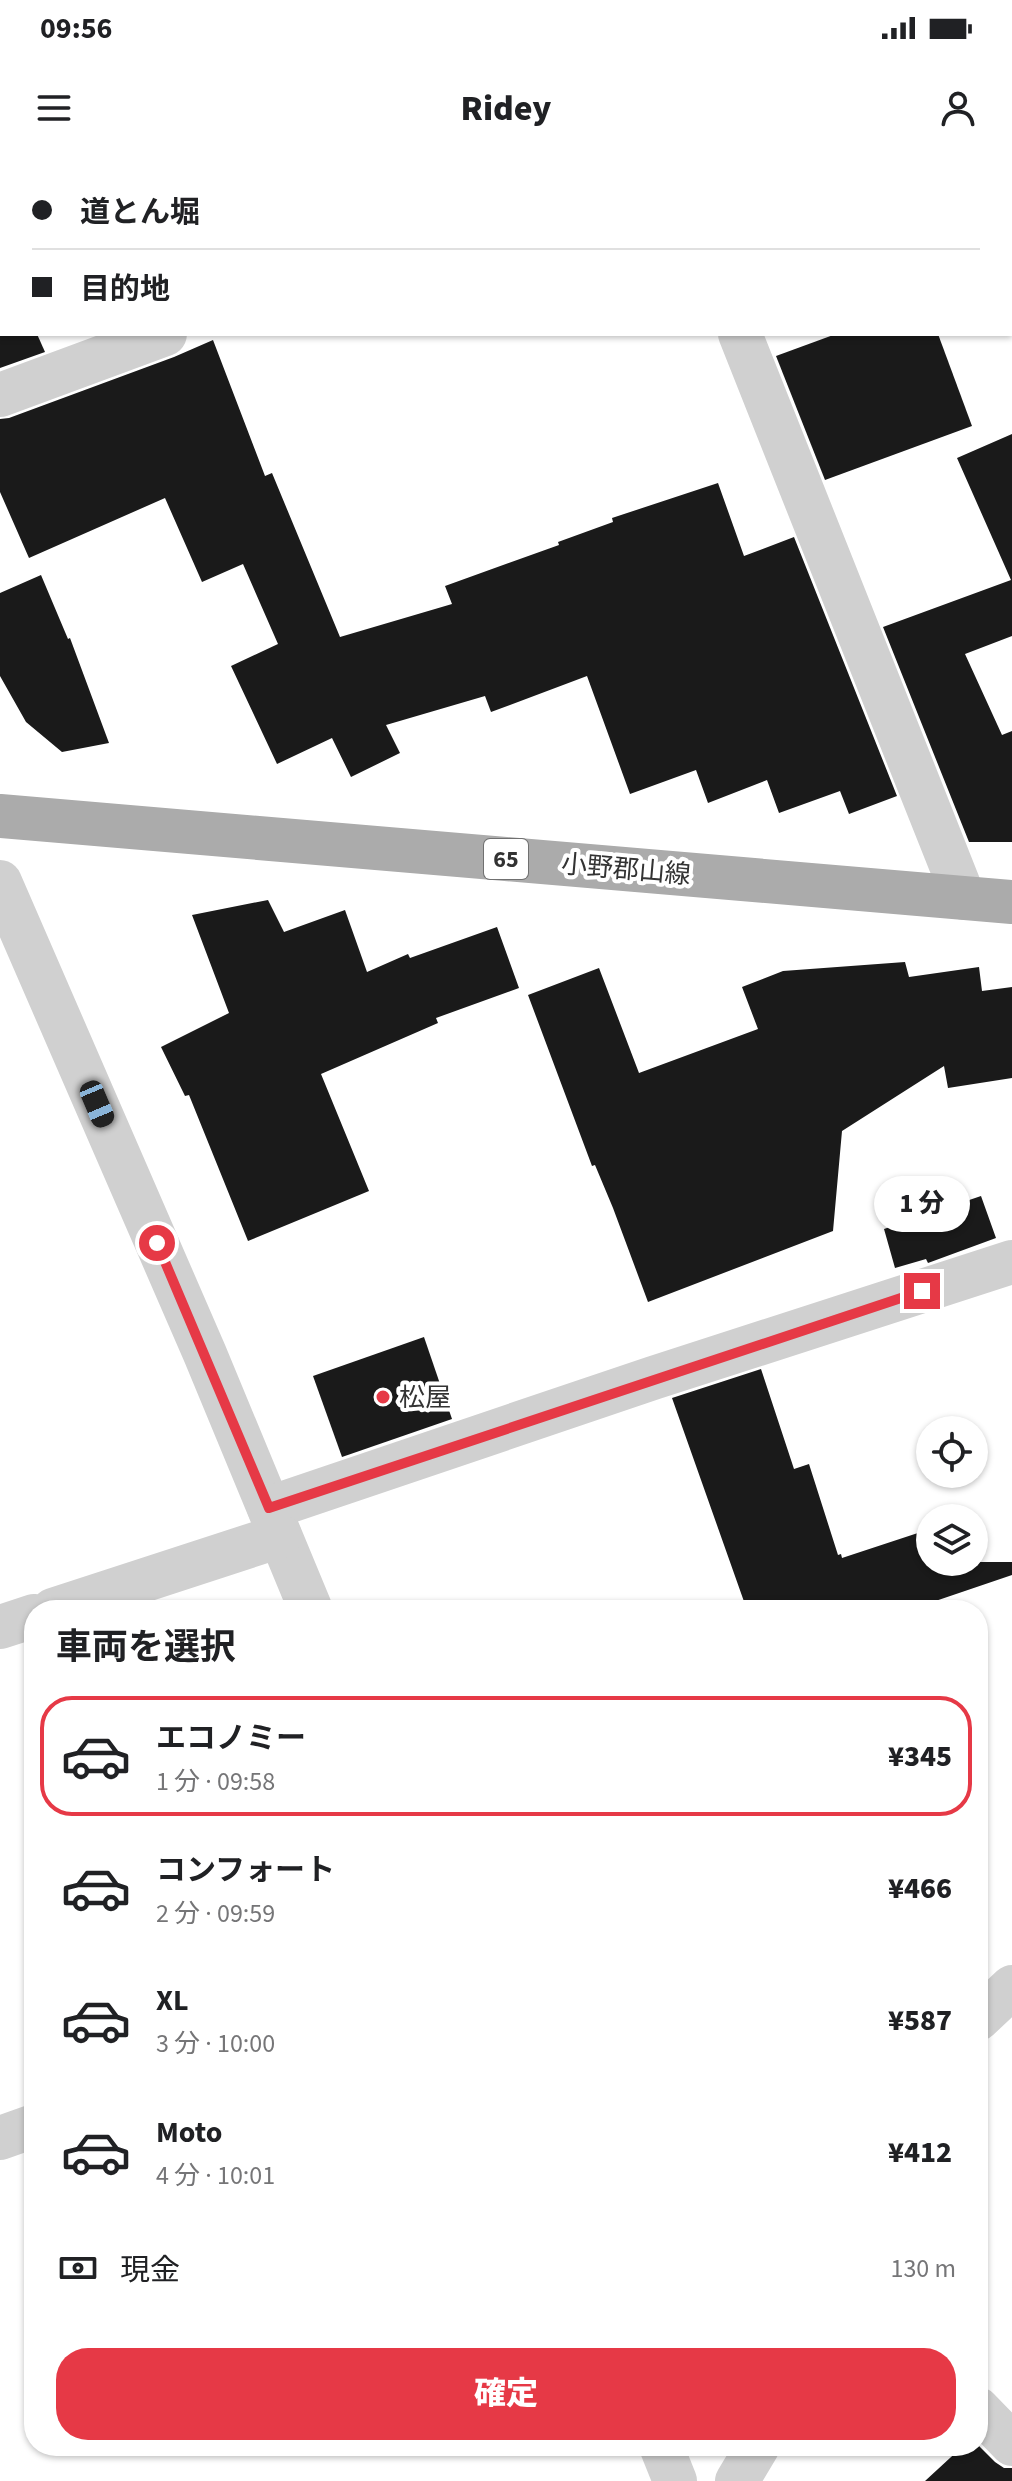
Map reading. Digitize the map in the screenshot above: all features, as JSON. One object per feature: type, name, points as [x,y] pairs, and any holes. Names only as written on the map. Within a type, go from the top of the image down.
[{"type":"main road","name":"小野郡山線","points":[[0,816],[1012,902]]},
{"type":"street","points":[[0,395],[160,336]]},
{"type":"street","points":[[741,336],[964,898]]},
{"type":"street","points":[[0,882],[205,1354],[307,1600]]},
{"type":"street","points":[[78,1600],[638,1383],[1012,1262]]},
{"type":"street","points":[[0,1627],[24,1619]]},
{"type":"street","points":[[988,2010],[1012,1987]]},
{"type":"street","points":[[0,2138],[24,2130]]},
{"type":"street","points":[[988,2419],[1012,2444]]},
{"type":"street","points":[[665,2456],[675,2481]]},
{"type":"street","points":[[737,2481],[752,2456]]},
{"type":"building","points":[[0,336],[38,336],[45,352],[0,368]]},
{"type":"building","points":[[831,336],[939,336],[972,426],[825,480],[776,356]]},
{"type":"building","points":[[213,340],[265,476],[272,473],[340,637],[452,604],[445,586],[559,545],[558,542],[613,522],[612,518],[718,483],[744,556],[794,537],[897,796],[849,814],[840,791],[779,813],[767,780],[708,803],[696,770],[630,794],[587,676],[491,712],[485,696],[386,725],[400,753],[351,777],[332,738],[277,764],[231,666],[278,644],[243,564],[202,582],[165,498],[29,558],[0,492],[0,419]]},
{"type":"building","points":[[1012,434],[1012,636],[965,654],[1002,735],[1012,731],[1012,842],[969,842],[883,627],[1011,580],[957,458]]},
{"type":"building","points":[[41,575],[70,638],[109,743],[62,752],[26,722],[0,676],[0,593]]},
{"type":"building","points":[[268,900],[284,932],[345,910],[367,972],[408,954],[410,958],[497,927],[519,988],[436,1018],[438,1023],[321,1074],[369,1191],[248,1241],[189,1095],[185,1096],[161,1047],[229,1013],[192,915]]},
{"type":"building","points":[[905,962],[909,977],[979,967],[982,991],[1012,987],[1012,1078],[948,1088],[944,1066],[842,1131],[833,1231],[648,1302],[613,1208],[595,1165],[592,1166],[528,995],[599,968],[639,1073],[758,1029],[742,987],[783,971]]},
{"type":"building","points":[[981,1196],[996,1238],[928,1263],[926,1259],[895,1268],[884,1229]]},
{"type":"building","name":"松屋","points":[[424,1337],[452,1419],[342,1457],[313,1376]]},
{"type":"building","points":[[761,1369],[794,1469],[809,1464],[838,1555],[841,1554],[842,1558],[916,1534],[916,1576],[988,1576],[988,1562],[1012,1562],[1012,1575],[938,1600],[743,1600],[672,1398]]},
{"type":"building","points":[[988,2455],[1004,2468],[1012,2468],[1012,2481],[925,2481],[952,2456]]},
{"type":"place","name":"松屋","points":[[383,1397]]},
{"type":"route","points":[[157,1243],[269,1508],[922,1291]]}]
